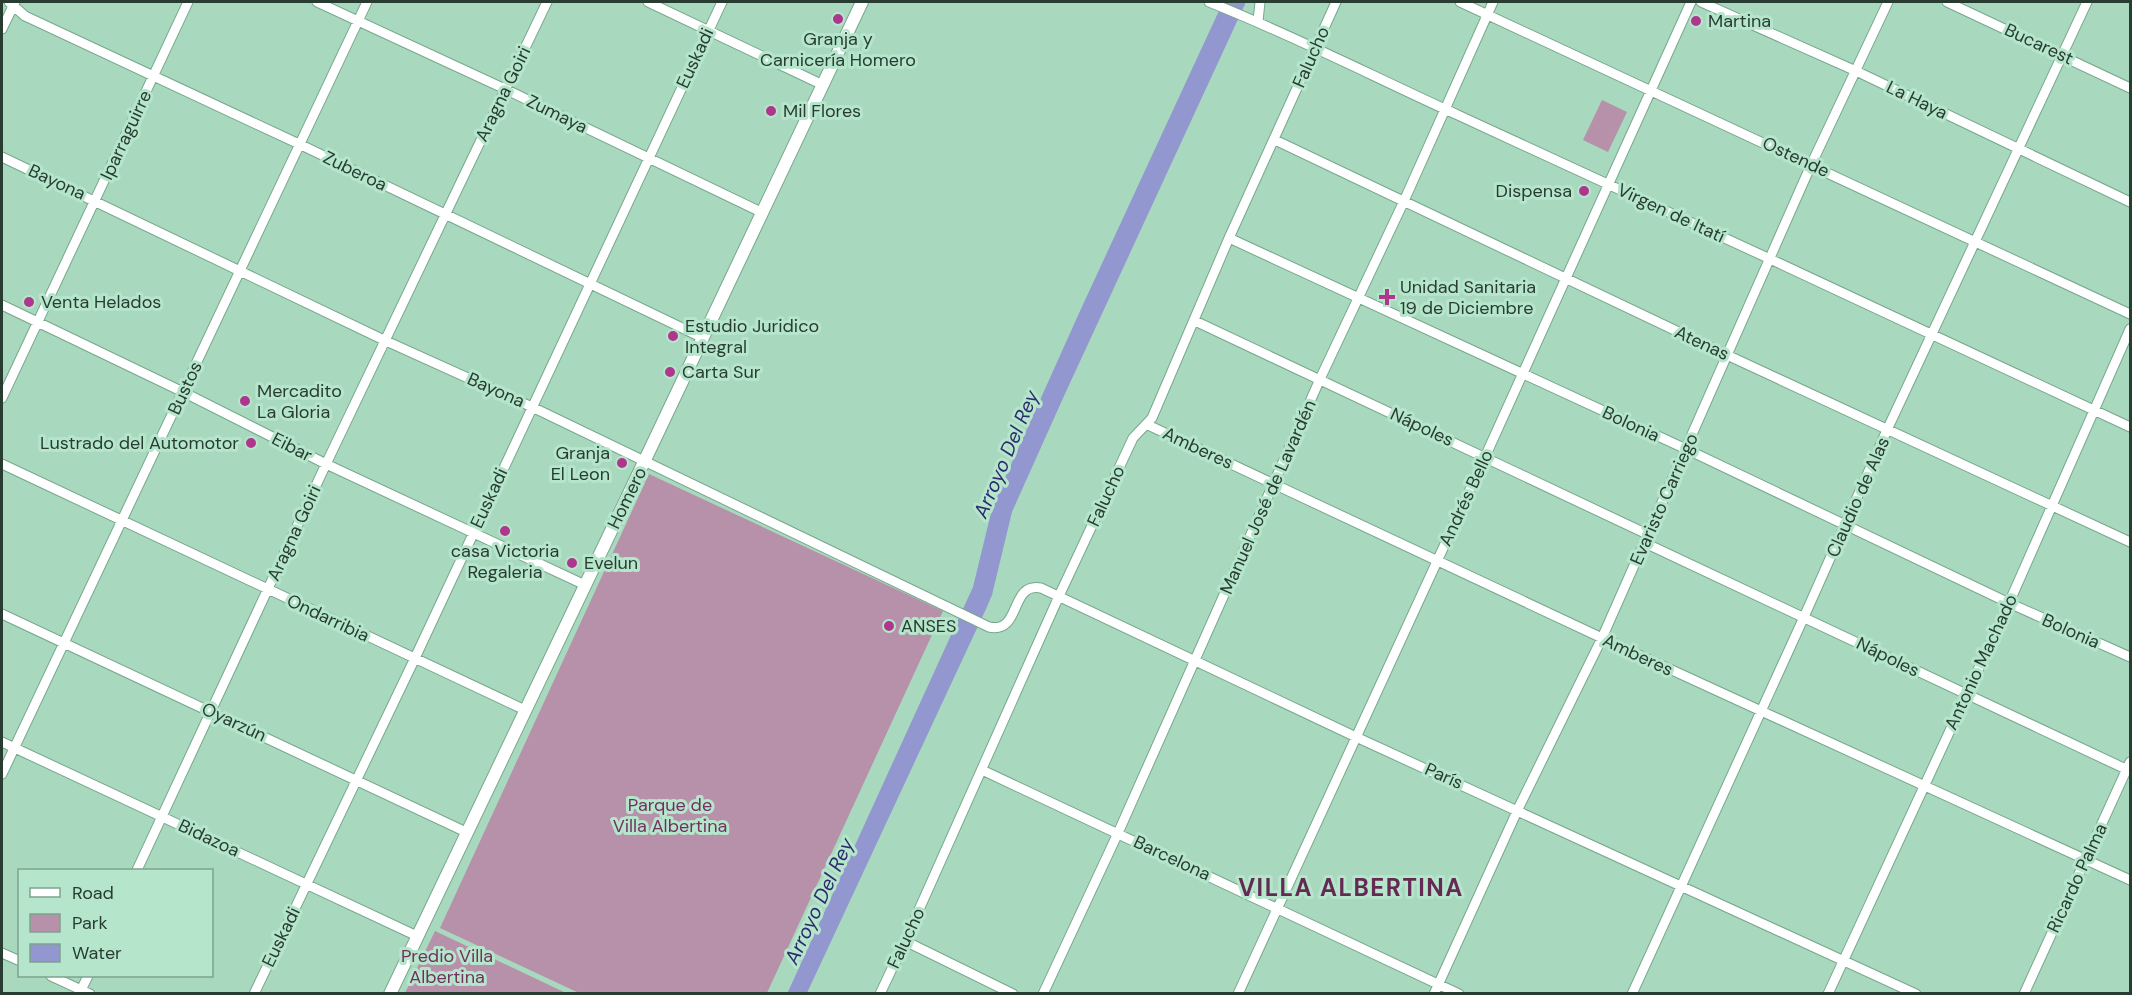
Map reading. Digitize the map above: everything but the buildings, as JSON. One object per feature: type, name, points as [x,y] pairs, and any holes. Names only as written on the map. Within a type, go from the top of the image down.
[{"type":"main road","name":"Homero","points":[[390,993],[862,2]]},
{"type":"street","name":"Iparraguirre","points":[[2,398],[188,2]]},
{"type":"street","name":"Zumaya","points":[[317,2],[763,213]]},
{"type":"street","name":"Bustos","points":[[2,774],[367,2]]},
{"type":"street","name":"Aragna Goiri","points":[[137,869],[326,464],[547,2]]},
{"type":"street","points":[[648,2],[823,85]]},
{"type":"street","name":"Euskadi","points":[[254,993],[415,658],[722,2]]},
{"type":"street","name":"Virgen de Itatí","points":[[1209,2],[1315,47],[2130,427]]},
{"type":"street","points":[[1253,19],[1260,2]]},
{"type":"street","name":"Falucho","points":[[880,993],[1133,438],[1148,424],[1336,2]]},
{"type":"street","name":"Ostende","points":[[1460,2],[2130,314]]},
{"type":"street","name":"Manuel José de Lavardén","points":[[1042,993],[1118,832],[1320,379],[1404,201],[1493,2]]},
{"type":"street","name":"Andrés Bello","points":[[1238,993],[1485,457],[1607,183],[1691,2]]},
{"type":"street","name":"La Haya","points":[[1701,2],[1856,71],[2130,202]]},
{"type":"street","name":"Evaristo Carriego","points":[[1434,993],[1518,809],[1602,638],[1811,165],[1888,2]]},
{"type":"street","name":"Bucarest","points":[[1947,2],[2130,88]]},
{"type":"street","name":"Claudio de Alas","points":[[1632,993],[1887,430],[2087,2]]},
{"type":"street","name":"Zuberoa","points":[[12,3],[25,16],[299,144],[703,338]]},
{"type":"street","points":[[2,29],[12,3]]},
{"type":"street","name":"Atenas","points":[[1275,140],[1727,355],[2130,542]]},
{"type":"street","name":"Bayona","points":[[2,157],[386,340],[532,406],[989,627]]},
{"type":"street","name":"Bolonia","points":[[1229,238],[1686,449],[2009,603],[2130,657]]},
{"type":"street","name":"Eibar","points":[[2,305],[326,464],[585,585]]},
{"type":"street","name":"Nápoles","points":[[1195,321],[1485,457],[1647,539],[1966,694],[2129,767]]},
{"type":"street","name":"Antonio Machado","points":[[1828,993],[2009,603],[2130,329]]},
{"type":"street","name":"Amberes","points":[[1148,424],[1761,712],[2130,880]]},
{"type":"street","name":"Ondarribia","points":[[2,464],[525,711]]},
{"type":"street","name":"París","points":[[989,627],[998,629],[1003,627],[1009,621],[1023,593],[1035,587],[1041,588],[1356,737],[1518,809],[1916,993]]},
{"type":"street","name":"Oyarzún","points":[[2,614],[466,832]]},
{"type":"street","name":"Bidazoa","points":[[2,742],[417,936]]},
{"type":"street","name":"Ricardo Palma","points":[[2024,993],[2129,767]]},
{"type":"street","name":"Barcelona","points":[[982,770],[1459,993]]},
{"type":"street","points":[[905,941],[1013,993]]},
{"type":"street","points":[[2,953],[18,960]]},
{"type":"street","points":[[55,977],[83,992],[87,977]]},
{"type":"green space","points":[[1602,100],[1627,112],[1608,152],[1583,140]]},
{"type":"green space","name":"Parque de Villa Albertina","points":[[649,474],[943,611],[767,993],[579,993],[440,928]]},
{"type":"green space","name":"Predio Villa Albertina","points":[[435,931],[566,993],[405,993]]},
{"type":"water","points":[[1223,2],[1246,2],[1012,512],[992,595],[986,609],[807,993],[787,994],[973,587],[990,517],[1000,489]]},
{"type":"place","name":"Granja y Carnicería Homero","points":[[838,19]]},
{"type":"place","name":"Martina","points":[[1696,21]]},
{"type":"place","name":"Mil Flores","points":[[771,111]]},
{"type":"place","name":"Dispensa","points":[[1584,191]]},
{"type":"place","name":"Unidad Sanitaria 19 de Diciembre","points":[[1387,297]]},
{"type":"place","name":"Venta Helados","points":[[29,302]]},
{"type":"place","name":"Estudio Juridico Integral","points":[[673,336]]},
{"type":"place","name":"Carta Sur","points":[[670,372]]},
{"type":"place","name":"Mercadito La Gloria","points":[[245,401]]},
{"type":"place","name":"Lustrado del Automotor","points":[[251,443]]},
{"type":"place","name":"Granja El Leon","points":[[622,463]]},
{"type":"place","name":"casa Victoria Regaleria","points":[[505,531]]},
{"type":"place","name":"Evelun","points":[[572,563]]},
{"type":"place","name":"ANSES","points":[[889,626]]},
{"type":"district","name":"VILLA ALBERTINA","points":[[1351,887]]},
{"type":"water label","name":"Arroyo Del Rey","points":[[1006,454]]},
{"type":"water label","name":"Arroyo Del Rey","points":[[819,901]]}]
